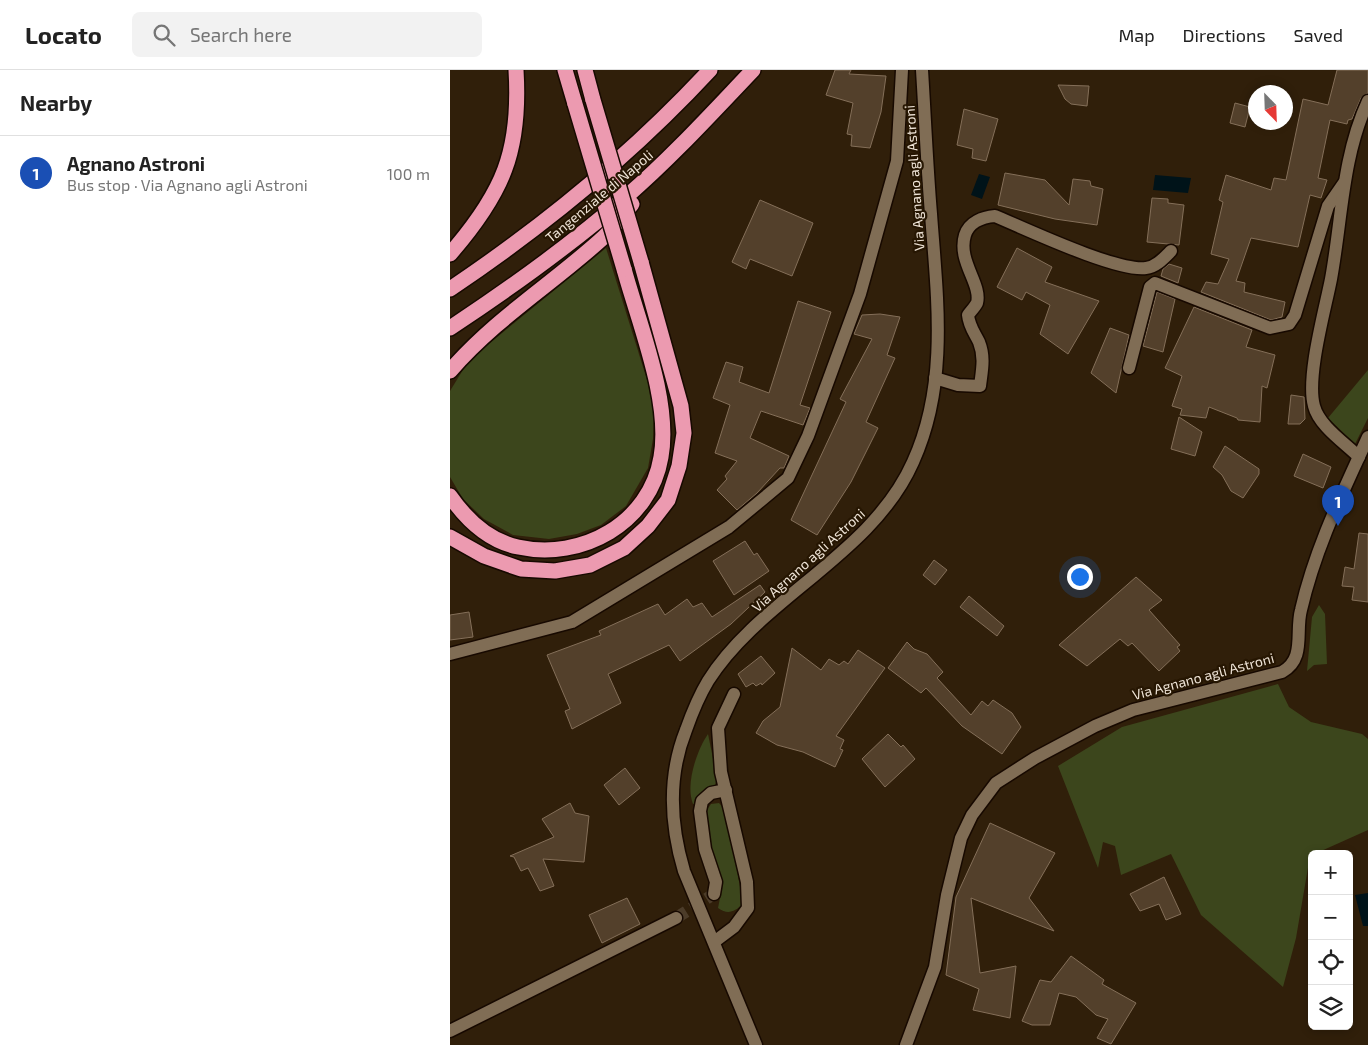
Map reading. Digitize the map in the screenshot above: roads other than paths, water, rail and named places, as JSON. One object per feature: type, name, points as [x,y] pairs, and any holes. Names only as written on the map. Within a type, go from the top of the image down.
[{"type":"highway","points":[[450,254],[484,212],[507,167],[514,141],[518,112],[516,70]]},
{"type":"highway","points":[[450,496],[462,513],[478,527],[516,547],[538,550],[565,549],[596,540],[622,524],[642,505],[655,482],[662,457],[664,410],[565,70]]},
{"type":"highway","points":[[450,537],[484,556],[520,569],[554,572],[590,565],[624,548],[648,526],[668,500],[679,466],[684,433],[681,406],[642,262],[585,70]]},
{"type":"highway","name":"Tangenziale di Napoli","points":[[450,290],[558,211],[668,115],[710,70]]},
{"type":"highway","name":"Tangenziale di Napoli","points":[[450,328],[523,280],[580,236],[680,147],[753,70]]},
{"type":"highway","points":[[450,371],[478,340],[504,316],[606,235],[680,147]]},
{"type":"street","points":[[450,654],[572,622],[729,527],[788,478],[808,436],[860,294],[895,171],[902,70]]},
{"type":"street","name":"Via Agnano agli Astroni","points":[[756,1045],[684,871],[677,847],[673,817],[673,785],[677,754],[694,709],[708,681],[726,658],[776,608],[862,532],[892,498],[913,463],[925,431],[935,378],[939,313],[922,70]]},
{"type":"street","points":[[1359,457],[1320,418],[1314,407],[1312,394],[1317,345],[1331,278],[1344,183],[1363,112],[1368,101]]},
{"type":"street","points":[[1129,368],[1150,287],[1155,283],[1270,328],[1289,324],[1295,315],[1328,206],[1344,183]]},
{"type":"street","points":[[935,378],[958,386],[980,386],[984,361],[979,343],[969,325],[968,316],[977,303],[976,292],[963,256],[962,243],[966,230],[980,220],[995,216],[1111,263],[1146,268],[1160,262],[1171,251]]},
{"type":"street","name":"Via Agnano agli Astroni","points":[[906,1045],[935,967],[947,896],[961,838],[972,815],[984,798],[996,783],[1034,758],[1095,726],[1133,710],[1282,672],[1291,667],[1297,657],[1298,622],[1316,553],[1368,438]]},
{"type":"street","points":[[714,942],[734,927],[748,908],[747,882],[722,772],[718,728],[734,694]]},
{"type":"street","points":[[714,894],[716,882],[706,849],[700,811],[702,801],[711,793],[726,790]]},
{"type":"street","points":[[450,1032],[676,918]]},
{"type":"tunnel","points":[[676,918],[714,894]]},
{"type":"place","name":"Agnano Astroni","points":[[1338,526]]}]
